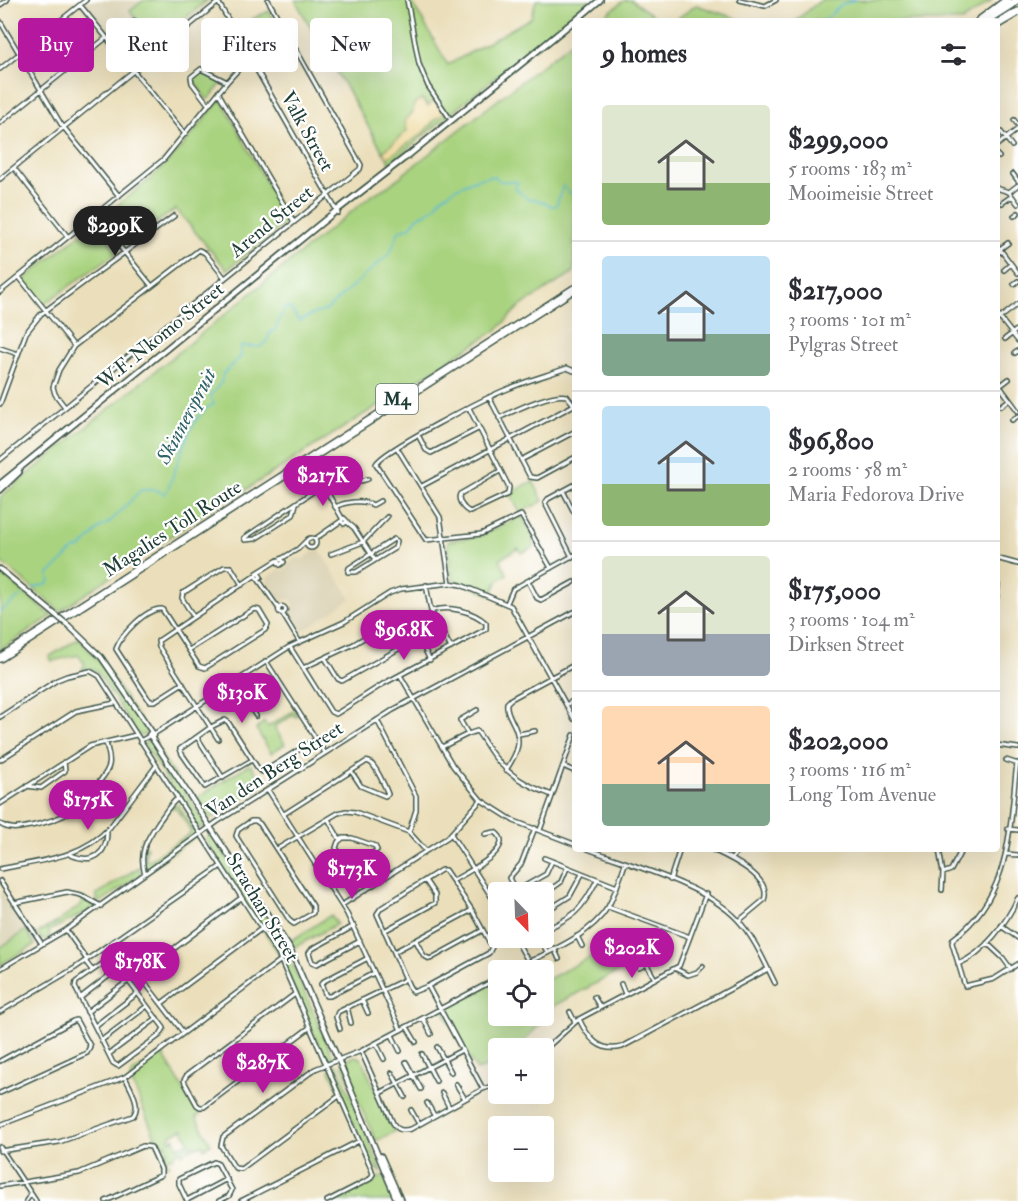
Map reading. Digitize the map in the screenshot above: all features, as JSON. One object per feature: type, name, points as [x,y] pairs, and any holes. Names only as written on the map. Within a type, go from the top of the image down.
[{"type":"highway","points":[[983,18],[1007,0]]},
{"type":"highway","points":[[990,18],[1018,2]]},
{"type":"highway","points":[[995,18],[1018,2]]},
{"type":"highway","points":[[1000,23],[1018,12]]},
{"type":"highway","name":"Magalies Toll Route","points":[[0,656],[572,288]]},
{"type":"main road","name":"W.F. Nkomo Street","points":[[579,18],[600,0]]},
{"type":"main road","name":"W.F. Nkomo Street","points":[[0,484],[572,23]]},
{"type":"main road","name":"W.F. Nkomo Street","points":[[0,490],[42,450]]},
{"type":"street","points":[[1,4],[7,0]]},
{"type":"street","points":[[64,18],[86,0]]},
{"type":"street","name":"Arend Street","points":[[0,460],[358,170],[359,162],[268,0]]},
{"type":"street","points":[[407,0],[418,64],[428,86],[452,120]]},
{"type":"street","points":[[740,0],[765,6],[776,0]]},
{"type":"street","points":[[189,25],[219,1]]},
{"type":"street","name":"Valk Street","points":[[219,1],[228,18]]},
{"type":"street","points":[[0,123],[106,38],[80,5]]},
{"type":"street","points":[[0,21],[18,50]]},
{"type":"street","points":[[0,69],[18,55]]},
{"type":"street","points":[[208,104],[192,83],[191,77],[201,69],[227,82]]},
{"type":"street","points":[[30,72],[63,128],[118,196]]},
{"type":"street","points":[[0,179],[132,72]]},
{"type":"street","points":[[134,72],[185,134]]},
{"type":"street","points":[[0,292],[164,159],[236,72]]},
{"type":"street","name":"Valk Street","points":[[257,72],[337,212]]},
{"type":"street","points":[[218,92],[294,222]]},
{"type":"street","points":[[1000,143],[1018,127],[1014,120]]},
{"type":"street","points":[[1001,132],[1012,146]]},
{"type":"street","points":[[14,168],[68,237]]},
{"type":"street","points":[[1002,203],[1018,183],[1013,174]]},
{"type":"street","points":[[1000,190],[1010,194],[1018,204]]},
{"type":"street","points":[[1014,216],[1018,213]]},
{"type":"street","points":[[95,216],[152,285]]},
{"type":"street","points":[[0,404],[30,328],[45,310],[174,216]]},
{"type":"street","points":[[1008,243],[1000,250],[1018,273]]},
{"type":"street","points":[[65,407],[54,394],[53,387],[59,370],[74,346],[201,250],[224,277]]},
{"type":"street","points":[[1004,270],[1011,264]]},
{"type":"street","points":[[18,277],[74,346]]},
{"type":"street","points":[[1018,304],[1000,318],[1018,341]]},
{"type":"street","points":[[1005,339],[1018,329]]},
{"type":"street","points":[[0,348],[18,354]]},
{"type":"street","points":[[551,568],[521,515],[482,534],[430,541],[424,539],[377,466],[379,459],[489,397],[510,387],[567,368],[572,370]]},
{"type":"street","points":[[1000,387],[1009,380]]},
{"type":"street","points":[[1000,390],[1018,411]]},
{"type":"street","points":[[499,418],[559,395],[567,396],[572,402]]},
{"type":"street","points":[[489,397],[530,477],[535,479],[572,459]]},
{"type":"street","points":[[1001,406],[1010,400]]},
{"type":"street","points":[[422,486],[572,406]]},
{"type":"street","points":[[469,408],[478,429],[501,471],[510,490],[508,494],[473,512],[466,511],[459,500],[460,494],[501,471]]},
{"type":"street","points":[[1012,420],[1018,416]]},
{"type":"street","points":[[418,435],[426,450],[431,453],[478,429]]},
{"type":"street","points":[[521,460],[572,433]]},
{"type":"street","points":[[397,448],[440,517],[450,583]]},
{"type":"street","points":[[297,502],[292,515],[255,539],[244,540],[247,536],[297,502],[323,485],[333,482],[357,483],[368,479]]},
{"type":"street","points":[[323,485],[343,521],[351,525],[375,560]]},
{"type":"street","points":[[572,486],[548,499],[545,505],[572,554]]},
{"type":"street","points":[[563,491],[572,508]]},
{"type":"street","points":[[335,507],[344,503],[366,502],[373,505],[380,501]]},
{"type":"street","points":[[331,554],[363,542],[387,517]]},
{"type":"street","points":[[218,739],[158,643],[160,637],[248,581],[258,577],[269,567],[298,549],[309,538],[315,539],[343,521]]},
{"type":"street","points":[[298,549],[315,546],[315,539]]},
{"type":"street","points":[[396,539],[395,548],[356,572],[348,572],[349,568],[370,553],[396,539]]},
{"type":"street","points":[[306,541],[308,547]]},
{"type":"street","points":[[507,603],[512,590],[572,557]]},
{"type":"street","points":[[1000,559],[1018,564]]},
{"type":"street","points":[[193,616],[182,595],[224,567],[231,567],[242,585]]},
{"type":"street","name":"Strachan Street","points":[[0,569],[69,626],[101,657],[289,946],[399,1201]]},
{"type":"street","points":[[258,577],[271,598],[282,610],[287,624],[299,641]]},
{"type":"street","points":[[528,581],[537,598],[541,600],[572,583]]},
{"type":"street","points":[[140,741],[299,641],[344,621],[394,590],[450,583],[507,603],[514,609],[572,716]]},
{"type":"street","points":[[426,585],[431,611],[451,648]]},
{"type":"street","points":[[289,647],[331,712],[335,714],[400,675],[486,629],[486,623],[481,619],[453,608],[431,611]]},
{"type":"street","points":[[183,683],[156,700],[150,701],[117,649],[133,625],[158,609],[162,609],[199,666],[207,667],[264,630],[268,625],[267,622],[259,610],[254,609],[189,650]]},
{"type":"street","name":"Van den Berg Street","points":[[0,969],[66,930],[201,834],[376,720],[572,613]]},
{"type":"street","points":[[303,668],[354,644],[402,615],[408,617],[430,660]]},
{"type":"street","points":[[325,658],[338,679],[342,681],[418,638]]},
{"type":"street","points":[[266,661],[325,754]]},
{"type":"street","points":[[506,770],[516,754],[518,735],[507,709],[507,703],[572,666]]},
{"type":"street","name":"Strachan Street","points":[[0,717],[62,678],[93,672],[99,676],[281,960],[327,1065],[373,1172],[373,1176],[327,1201]]},
{"type":"street","points":[[400,675],[462,780],[481,800],[503,816],[572,843]]},
{"type":"street","points":[[234,682],[256,716]]},
{"type":"street","points":[[566,705],[572,701]]},
{"type":"street","points":[[0,760],[76,711],[116,702]]},
{"type":"street","points":[[468,734],[460,720],[477,710]]},
{"type":"street","points":[[252,760],[205,787],[180,750],[223,720],[226,721],[262,772],[316,739]]},
{"type":"street","points":[[376,720],[416,795],[416,810],[409,832]]},
{"type":"street","points":[[442,747],[474,731],[479,733],[506,770],[519,781],[552,795]]},
{"type":"street","points":[[518,735],[535,731]]},
{"type":"street","points":[[0,804],[92,745],[136,735]]},
{"type":"street","points":[[197,737],[223,778]]},
{"type":"street","points":[[540,830],[572,741]]},
{"type":"street","points":[[0,824],[9,829],[16,829],[53,821],[76,809],[87,799],[108,770],[110,762],[106,742]]},
{"type":"street","points":[[1000,746],[1018,748]]},
{"type":"street","points":[[1006,760],[1017,763],[1006,854],[989,898],[978,915],[952,941],[965,986],[991,980],[1018,964]]},
{"type":"street","points":[[27,786],[41,788],[61,776],[65,771],[64,762]]},
{"type":"street","points":[[284,814],[351,771],[364,763],[370,762],[374,766],[388,795],[385,796],[363,787],[351,771]]},
{"type":"street","points":[[0,869],[70,854],[107,831],[156,766]]},
{"type":"street","points":[[563,766],[572,770]]},
{"type":"street","points":[[268,790],[354,926],[401,1030]]},
{"type":"street","points":[[145,874],[142,860],[144,844],[170,805],[177,799]]},
{"type":"street","points":[[342,905],[451,834],[481,800]]},
{"type":"street","points":[[1012,805],[1018,806]]},
{"type":"street","points":[[277,849],[342,812],[355,812],[409,832],[426,851]]},
{"type":"street","points":[[328,819],[340,840]]},
{"type":"street","points":[[256,820],[277,849],[314,910],[313,913],[295,924],[290,921],[237,838],[236,832],[256,820]]},
{"type":"street","points":[[511,882],[509,878],[521,864],[535,828]]},
{"type":"street","points":[[1008,829],[1018,830]]},
{"type":"street","points":[[70,854],[86,859],[97,855],[105,846],[107,831]]},
{"type":"street","points":[[453,881],[494,856],[501,841],[498,834],[492,832],[485,834]]},
{"type":"street","points":[[451,834],[488,891]]},
{"type":"street","points":[[352,838],[375,846],[377,850],[350,867],[336,848],[340,840],[352,838]]},
{"type":"street","points":[[595,852],[706,894],[729,910],[739,921],[775,982]]},
{"type":"street","points":[[670,880],[679,852]]},
{"type":"street","points":[[717,852],[732,859],[762,883],[766,892],[764,900],[739,921]]},
{"type":"street","points":[[732,859],[736,852]]},
{"type":"street","points":[[940,852],[943,873],[942,890]]},
{"type":"street","points":[[943,873],[951,870],[960,852]]},
{"type":"street","points":[[1006,854],[1018,855]]},
{"type":"street","points":[[544,858],[616,887]]},
{"type":"street","points":[[532,882],[550,870],[552,861]]},
{"type":"street","points":[[532,960],[593,925],[608,907],[625,864]]},
{"type":"street","points":[[0,1012],[86,960],[221,866]]},
{"type":"street","points":[[554,887],[561,882],[567,868]]},
{"type":"street","points":[[443,869],[453,881],[492,947],[489,953],[413,992],[378,918],[378,911],[443,869]]},
{"type":"street","points":[[554,906],[570,896],[582,874]]},
{"type":"street","points":[[384,931],[435,903],[435,895],[425,880]]},
{"type":"street","points":[[554,925],[574,915],[587,900],[597,880]]},
{"type":"street","points":[[0,881],[42,944]]},
{"type":"street","points":[[14,903],[67,892],[81,895],[101,906]]},
{"type":"street","points":[[554,1041],[577,1021],[600,1007],[676,969],[681,962],[706,894]]},
{"type":"street","points":[[139,975],[241,898]]},
{"type":"street","points":[[958,964],[974,955],[987,943],[1001,927],[1018,898]]},
{"type":"street","points":[[608,907],[690,937]]},
{"type":"street","points":[[394,952],[472,910]]},
{"type":"street","points":[[354,926],[312,949],[309,956],[313,963],[319,964],[360,941]]},
{"type":"street","points":[[1001,927],[1018,938]]},
{"type":"street","points":[[162,1004],[261,929]]},
{"type":"street","points":[[66,930],[92,970]]},
{"type":"street","points":[[416,941],[424,956],[430,959],[483,930]]},
{"type":"street","points":[[577,936],[582,946]]},
{"type":"street","points":[[621,939],[638,949],[655,979]]},
{"type":"street","points":[[113,941],[183,1032]]},
{"type":"street","points":[[987,943],[1011,969]]},
{"type":"street","points":[[639,968],[647,964],[657,948],[662,946],[665,948]]},
{"type":"street","points":[[545,948],[547,952]]},
{"type":"street","points":[[554,948],[559,959]]},
{"type":"street","points":[[368,958],[324,981],[321,988],[326,996],[330,996],[374,973]]},
{"type":"street","points":[[108,960],[114,962],[164,1028],[163,1033],[118,1066],[114,1064],[75,988],[75,983],[92,970],[108,960]]},
{"type":"street","points":[[0,1125],[125,1077],[281,960]]},
{"type":"street","points":[[676,969],[688,975],[697,972],[703,966]]},
{"type":"street","points":[[80,998],[119,968]]},
{"type":"street","points":[[570,1012],[588,1036],[601,1047],[615,1049],[768,969]]},
{"type":"street","points":[[340,1029],[336,1015],[347,1007],[406,979]]},
{"type":"street","points":[[87,1012],[128,981]]},
{"type":"street","points":[[339,1096],[242,1169],[235,1168],[221,1144],[223,1137],[310,1072],[361,1051],[488,983]]},
{"type":"street","points":[[621,984],[626,994]]},
{"type":"street","points":[[428,986],[483,1089]]},
{"type":"street","points":[[95,1026],[138,993]]},
{"type":"street","points":[[296,994],[187,1075],[184,1080],[197,1104],[204,1107],[309,1028]]},
{"type":"street","points":[[594,997],[600,1007]]},
{"type":"street","points":[[362,1000],[368,1013]]},
{"type":"street","points":[[102,1040],[147,1006]]},
{"type":"street","points":[[347,1007],[351,1023]]},
{"type":"street","points":[[109,1054],[157,1018]]},
{"type":"street","points":[[423,1018],[431,1034]]},
{"type":"street","points":[[0,1061],[70,1021],[76,1020],[90,1046],[89,1052],[0,1093]]},
{"type":"street","points":[[407,1027],[416,1042]]},
{"type":"street","points":[[392,1035],[400,1050]]},
{"type":"street","points":[[376,1043],[384,1059]]},
{"type":"street","points":[[437,1047],[451,1072]]},
{"type":"street","points":[[380,1093],[462,1050]]},
{"type":"street","points":[[361,1051],[395,1126],[399,1130],[404,1131],[419,1124],[488,1087]]},
{"type":"street","points":[[422,1054],[436,1081]]},
{"type":"street","points":[[406,1062],[421,1089]]},
{"type":"street","points":[[392,1073],[405,1097]]},
{"type":"street","points":[[36,1201],[1,1149],[68,1139],[130,1117],[136,1112],[137,1105],[125,1077]]},
{"type":"street","points":[[456,1084],[465,1099]]},
{"type":"street","points":[[442,1093],[449,1107]]},
{"type":"street","points":[[427,1103],[434,1115]]},
{"type":"street","points":[[411,1110],[419,1124]]},
{"type":"street","points":[[241,1201],[359,1141]]},
{"type":"street","points":[[0,1186],[79,1173],[147,1145],[154,1151],[161,1169],[160,1175],[106,1201]]},
{"type":"street","points":[[219,1201],[228,1199],[232,1190],[218,1164],[214,1162],[181,1178],[178,1182],[187,1201],[226,1179]]},
{"type":"street","points":[[26,1201],[32,1194]]},
{"type":"shaded area","points":[[87,0],[215,0],[217,4],[189,27],[189,18],[106,18],[106,39],[94,24],[94,18],[89,18],[79,6]]},
{"type":"shaded area","points":[[318,548],[351,599],[301,632],[297,631],[290,619],[290,612],[295,607],[291,599],[279,602],[267,582],[268,577],[280,569],[287,568],[287,565],[296,558],[303,559]]},
{"type":"shaded area","points":[[0,890],[26,930],[0,948]]},
{"type":"green space","points":[[144,0],[207,0],[185,18],[135,18],[130,11]]},
{"type":"green space","points":[[295,0],[411,0],[448,65],[531,18],[536,0],[590,0],[390,163],[387,158],[423,133],[438,117],[434,101],[428,106],[422,99],[405,121],[407,131],[383,152],[337,72],[392,72],[392,18],[310,18],[310,26]]},
{"type":"green space","points":[[625,0],[631,0],[657,18],[602,18]]},
{"type":"green space","points":[[821,0],[992,0],[966,18],[799,18]]},
{"type":"green space","points":[[696,5],[735,18],[678,18]]},
{"type":"green space","points":[[269,11],[272,18],[254,18]]},
{"type":"green space","points":[[572,42],[572,273],[519,307],[498,329],[247,489],[220,503],[60,611],[0,561],[0,497],[372,195],[388,186]]},
{"type":"green space","points":[[201,71],[206,72],[223,82],[209,99],[193,80],[194,76]]},
{"type":"green space","points":[[221,99],[286,222],[227,270],[176,209],[123,244],[104,221],[104,216],[150,179],[175,155]]},
{"type":"green space","points":[[93,224],[97,225],[116,249],[116,253],[44,304],[23,280]]},
{"type":"green space","points":[[533,481],[543,501],[520,513],[511,495]]},
{"type":"green space","points":[[520,517],[533,537],[533,547],[522,553],[518,548],[500,559],[507,574],[498,580],[491,595],[452,579],[448,541],[481,536]]},
{"type":"green space","points":[[0,573],[52,616],[0,650]]},
{"type":"green space","points":[[79,638],[107,670],[146,730],[145,736],[138,735],[97,671],[82,669],[85,664],[78,655],[52,661],[49,657]]},
{"type":"green space","points":[[295,710],[298,716],[293,715],[274,727],[285,744],[271,753],[256,729],[264,722],[268,727]]},
{"type":"green space","points":[[148,740],[152,741],[204,822],[203,828],[197,827],[144,744]]},
{"type":"green space","points":[[251,765],[264,785],[213,818],[209,817],[197,798]]},
{"type":"green space","points":[[173,805],[178,805],[196,836],[147,870],[144,866],[144,847],[147,847],[145,859],[148,861],[190,834],[190,829],[177,809],[171,808]]},
{"type":"green space","points":[[209,834],[213,836],[283,944],[333,1057],[332,1061],[326,1061],[279,954],[206,840]]},
{"type":"green space","points":[[139,867],[141,874],[101,902],[96,901],[98,899],[96,895]]},
{"type":"green space","points":[[83,898],[93,904],[92,909],[49,931],[50,937],[45,940],[41,939],[39,932],[58,922],[83,903]]},
{"type":"green space","points":[[331,915],[337,924],[293,948],[289,942]]},
{"type":"green space","points":[[26,930],[35,945],[0,965],[0,948]]},
{"type":"green space","points":[[595,954],[620,964],[623,969],[554,1005],[554,976]]},
{"type":"green space","points":[[488,985],[488,1026],[538,1026],[527,1038],[488,1038],[488,1066],[477,1070],[444,1012],[445,1008]]},
{"type":"green space","points":[[162,1053],[195,1108],[202,1113],[196,1117],[211,1144],[204,1148],[202,1145],[196,1147],[193,1143],[190,1145],[194,1148],[189,1150],[185,1144],[189,1142],[183,1129],[172,1134],[169,1140],[174,1138],[178,1147],[183,1145],[185,1152],[182,1154],[180,1150],[172,1157],[165,1158],[170,1164],[167,1166],[162,1154],[168,1151],[166,1144],[159,1146],[130,1078],[131,1074]]},
{"type":"green space","points":[[355,1056],[361,1058],[393,1129],[396,1131],[376,1141],[342,1065],[344,1061]]},
{"type":"green space","points":[[334,1065],[338,1066],[382,1173],[370,1162],[330,1070]]},
{"type":"green space","points":[[380,1177],[385,1178],[395,1201],[332,1201]]},
{"type":"sand","points":[[421,99],[428,106],[434,100],[445,114],[435,119],[423,133],[387,158],[383,152],[407,131],[405,121],[413,112],[414,104]]},
{"type":"waterway","name":"Skinnerspruit","points":[[827,18],[841,5],[855,0]]},
{"type":"waterway","name":"Skinnerspruit","points":[[33,588],[48,584],[50,580],[48,575],[75,549],[81,548],[100,528],[111,521],[141,490],[156,490],[165,494],[189,432],[204,411],[214,404],[210,396],[222,381],[223,373],[241,357],[241,346],[259,347],[265,344],[270,333],[275,330],[284,309],[290,308],[299,321],[325,311],[390,253],[399,231],[410,227],[417,218],[434,208],[441,198],[456,188],[477,179],[494,176],[500,181],[518,182],[515,188],[528,199],[535,199],[552,206],[556,206],[563,186],[572,194]]},
{"type":"waterway","name":"Skinnerspruit","points":[[0,612],[21,596]]}]
